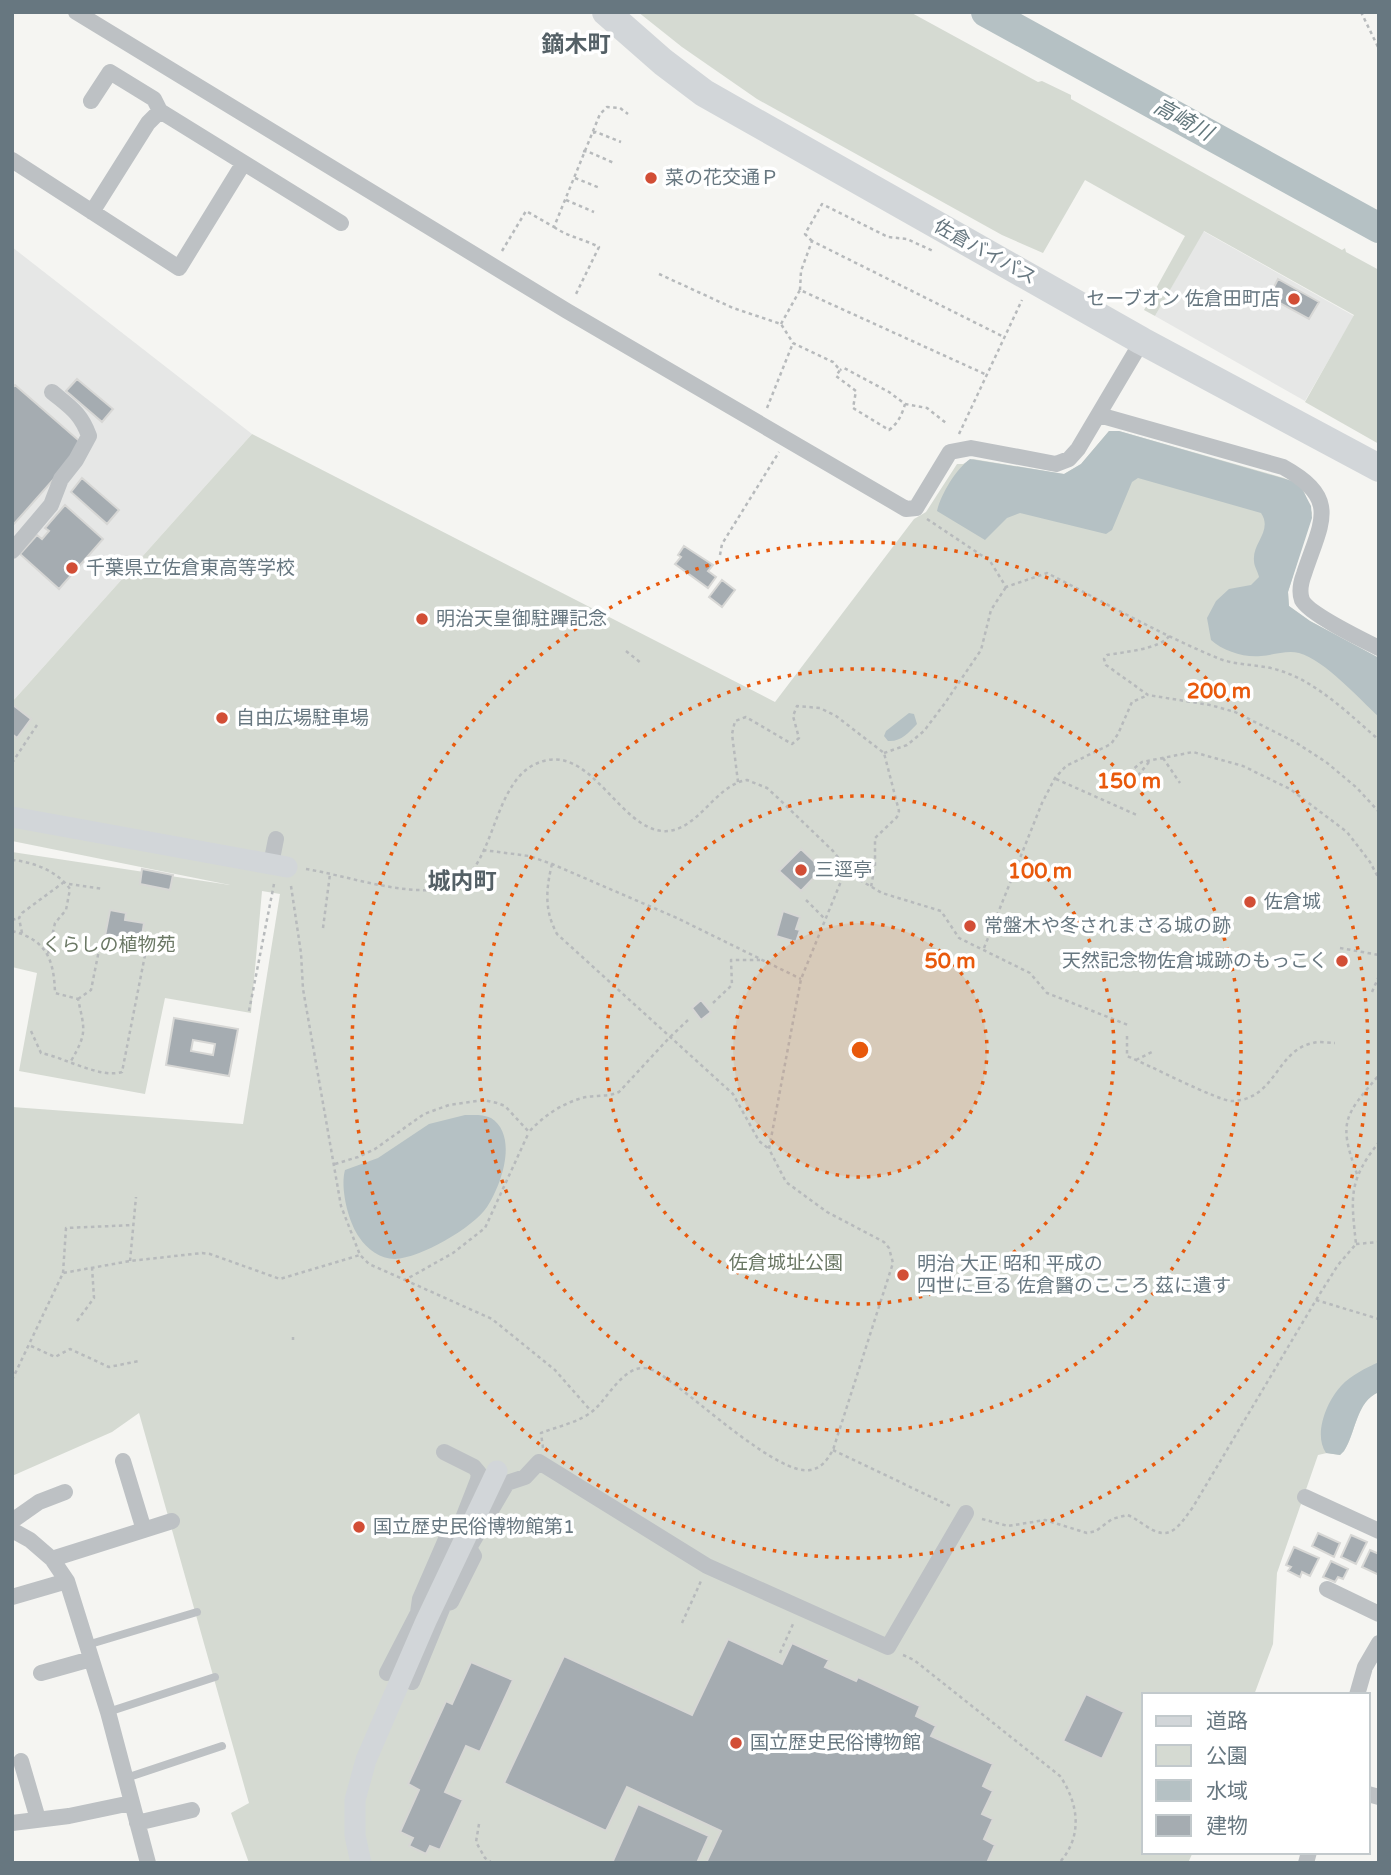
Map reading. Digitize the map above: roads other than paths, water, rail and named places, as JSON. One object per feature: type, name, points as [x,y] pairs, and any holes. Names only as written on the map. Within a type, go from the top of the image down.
[{"type":"highway","name":"佐倉バイパス","points":[[606,12],[663,62],[704,93],[1142,341],[1379,468]]},
{"type":"street","points":[[76,12],[567,311],[906,509],[916,508],[950,452],[971,448],[1056,464],[1069,459],[1079,449],[1142,341]]},
{"type":"street","points":[[91,101],[110,72],[154,100],[160,111],[341,223]]},
{"type":"street","points":[[92,212],[148,123],[160,111]]},
{"type":"street","points":[[12,160],[179,268],[243,164]]},
{"type":"street","points":[[12,551],[51,505],[61,479],[76,460],[89,436],[78,413],[52,392]]},
{"type":"street","points":[[1099,415],[1283,467],[1303,478],[1313,487],[1320,500],[1323,515],[1302,579],[1300,593],[1303,602],[1314,612],[1379,648]]},
{"type":"street","points":[[12,817],[278,865],[276,839]]},
{"type":"street","points":[[387,1673],[418,1613],[420,1599],[447,1537],[460,1526],[478,1480],[479,1473],[474,1467],[444,1452]]},
{"type":"street","points":[[124,1461],[144,1530]]},
{"type":"street","points":[[412,1682],[444,1604],[452,1602],[474,1556],[469,1548],[507,1483],[525,1477],[539,1462],[707,1566],[888,1647],[966,1513]]},
{"type":"street","points":[[361,1863],[355,1835],[355,1800],[366,1760],[426,1621],[497,1471]]},
{"type":"street","points":[[12,1521],[40,1502],[65,1492]]},
{"type":"street","points":[[1305,1497],[1379,1531]]},
{"type":"street","points":[[52,1559],[172,1521]]},
{"type":"street","points":[[12,1530],[30,1539],[52,1559],[67,1581],[108,1712],[148,1863]]},
{"type":"street","points":[[12,1597],[67,1581]]},
{"type":"street","points":[[1327,1589],[1379,1615]]},
{"type":"street","points":[[1358,1693],[1364,1667],[1379,1643]]},
{"type":"street","points":[[41,1673],[89,1652]]},
{"type":"street","points":[[21,1761],[38,1819]]},
{"type":"street","points":[[12,1823],[69,1816],[131,1803]]},
{"type":"street","points":[[137,1823],[192,1810]]},
{"type":"lane","points":[[89,1652],[197,1612]]},
{"type":"lane","points":[[108,1712],[215,1677]]},
{"type":"lane","points":[[125,1779],[222,1746]]},
{"type":"water","points":[[1109,431],[1119,431],[1299,483],[1311,506],[1312,518],[1288,592],[1289,606],[1310,621],[1379,658],[1379,717],[1331,672],[1309,657],[1294,652],[1241,655],[1211,640],[1207,618],[1216,601],[1229,589],[1251,585],[1259,577],[1254,555],[1265,526],[1261,513],[1138,478],[1132,482],[1112,530],[1106,534],[1020,513],[1007,518],[985,540],[937,511],[950,482],[970,459],[1064,474],[1081,464]]},
{"type":"water","points":[[909,713],[914,714],[917,724],[901,738],[888,741],[884,736],[886,731]]},
{"type":"water","points":[[465,1115],[491,1118],[504,1137],[506,1149],[502,1174],[487,1207],[470,1224],[431,1248],[395,1259],[374,1252],[362,1241],[351,1222],[344,1195],[345,1170],[378,1158],[429,1124]]},
{"type":"water","points":[[1379,1362],[1379,1392],[1371,1396],[1361,1410],[1344,1451],[1340,1455],[1326,1453],[1322,1445],[1321,1427],[1331,1400],[1349,1378]]},
{"type":"waterway","name":"高崎川","points":[[986,12],[1379,228]]},
{"type":"place","name":"菜の花交通Ｐ","points":[[651,178]]},
{"type":"place","name":"セーブオン 佐倉田町店","points":[[1294,299]]},
{"type":"place","name":"千葉県立佐倉東高等学校","points":[[72,568]]},
{"type":"place","name":"明治天皇御駐蹕記念","points":[[422,619]]},
{"type":"place","name":"自由広場駐車場","points":[[222,718]]},
{"type":"place","name":"三逕亭","points":[[801,870]]},
{"type":"place","name":"佐倉城","points":[[1250,902]]},
{"type":"place","name":"常盤木や冬されまさる城の跡","points":[[970,926]]},
{"type":"place","name":"天然記念物佐倉城跡のもっこく","points":[[1342,961]]},
{"type":"place","name":"明治 大正 昭和 平成の 四世に亘る 佐倉醫のこころ 茲に遺す","points":[[903,1275]]},
{"type":"place","name":"国立歴史民俗博物館第1","points":[[359,1527]]},
{"type":"place","name":"国立歴史民俗博物館","points":[[736,1743]]},
{"type":"district","name":"鏑木町","points":[[576,45]]},
{"type":"district","name":"城内町","points":[[462,882]]},
{"type":"park label","name":"くらしの植物苑","points":[[109,945]]},
{"type":"park label","name":"佐倉城址公園","points":[[786,1263]]}]
